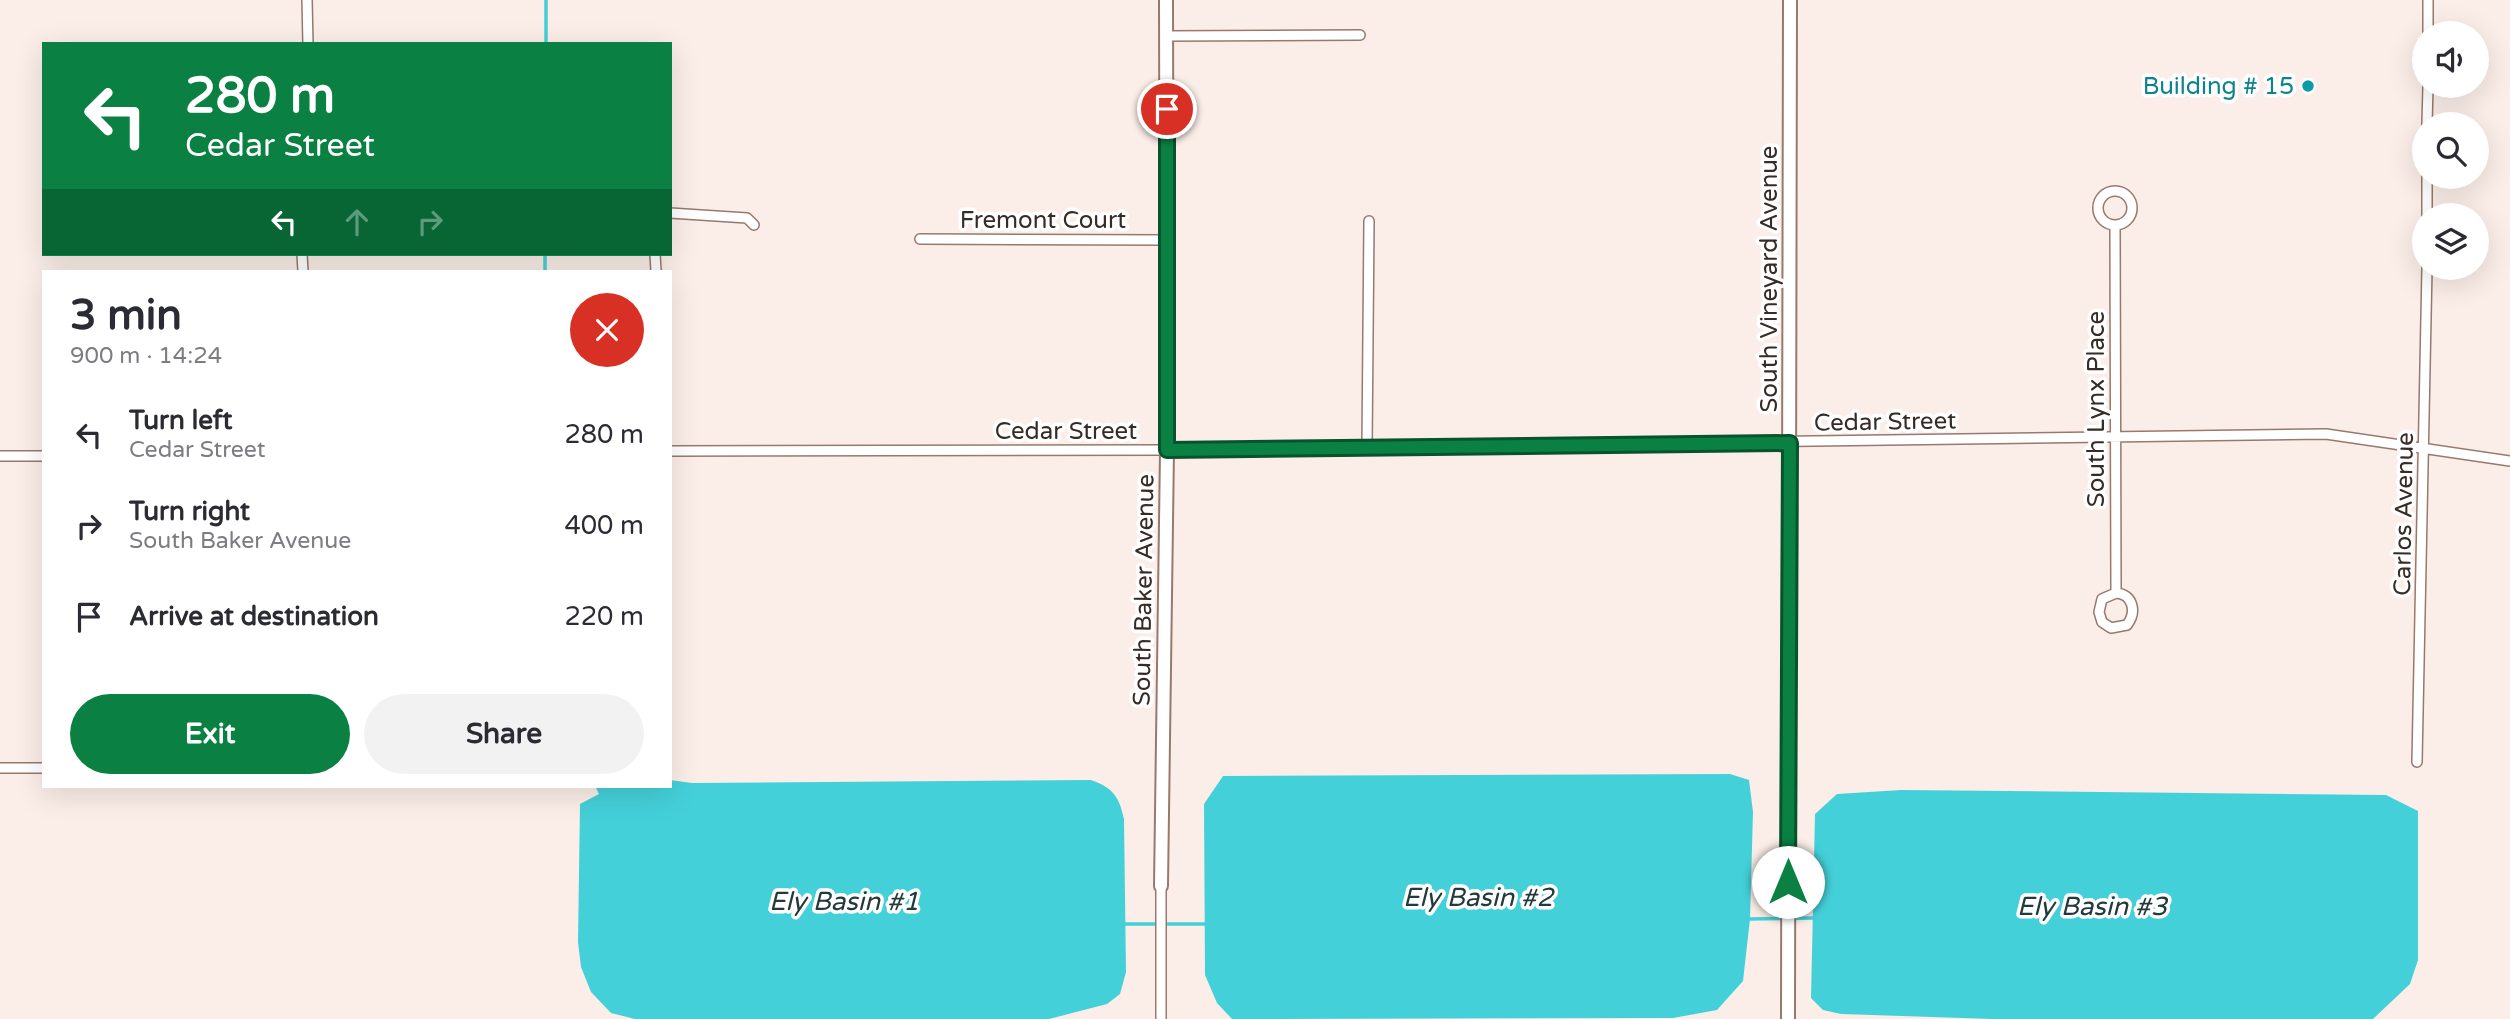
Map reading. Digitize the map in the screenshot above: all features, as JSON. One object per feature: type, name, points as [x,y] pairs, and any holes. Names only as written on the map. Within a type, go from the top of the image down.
[{"type":"main road","name":"South Baker Avenue","points":[[1161,886],[1167,450],[1166,0]]},
{"type":"main road","name":"South Vineyard Avenue","points":[[1788,1019],[1790,0]]},
{"type":"street","points":[[307,0],[308,42]]},
{"type":"street","points":[[2428,0],[2428,21]]},
{"type":"street","points":[[1167,37],[1360,35]]},
{"type":"street","points":[[672,213],[747,218],[754,225]]},
{"type":"street","points":[[1367,448],[1369,221]]},
{"type":"street","name":"South Lynx Place","points":[[2115,226],[2116,593]]},
{"type":"street","name":"Fremont Court","points":[[920,239],[1167,240]]},
{"type":"street","name":"Carlos Avenue","points":[[2417,762],[2427,280]]},
{"type":"street","name":"Cedar Street","points":[[672,451],[1367,448],[2326,434],[2510,461]]},
{"type":"street","points":[[0,456],[42,456]]},
{"type":"street","points":[[2116,593],[2124,594],[2131,601],[2132,615],[2127,625],[2112,628],[2102,622],[2099,606],[2105,596],[2116,593]]},
{"type":"street","points":[[0,768],[42,768]]},
{"type":"street","points":[[1161,886],[1161,1019]]},
{"type":"water","name":"Ely Basin #2","points":[[1730,774],[1749,780],[1753,812],[1750,919],[1743,981],[1717,1010],[1673,1018],[1232,1019],[1217,1003],[1205,975],[1204,804],[1223,776]]},
{"type":"water","name":"Ely Basin #1","points":[[672,780],[692,783],[1091,780],[1099,783],[1114,794],[1124,819],[1126,972],[1120,994],[1107,1004],[1049,1019],[635,1019],[611,1013],[591,992],[581,967],[578,942],[580,804],[599,794],[596,788],[672,788]]},
{"type":"water","name":"Ely Basin #3","points":[[1901,790],[2386,795],[2418,811],[2418,960],[2410,984],[2373,1019],[1992,1019],[1841,1014],[1823,1010],[1811,998],[1815,814],[1837,794]]},
{"type":"waterway","points":[[546,0],[546,42]]},
{"type":"waterway","points":[[545,256],[545,270]]},
{"type":"waterway","points":[[1750,919],[1813,918]]},
{"type":"waterway","points":[[1125,924],[1205,924]]},
{"type":"place","name":"Building # 15","points":[[2308,86]]},
{"type":"route","points":[[1167,109],[1167,450],[1790,443],[1788,882]]}]
